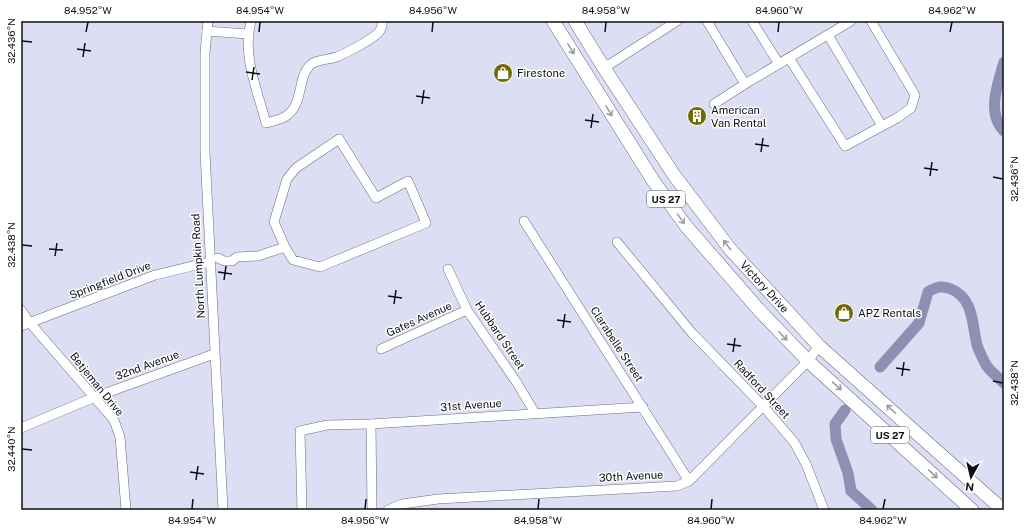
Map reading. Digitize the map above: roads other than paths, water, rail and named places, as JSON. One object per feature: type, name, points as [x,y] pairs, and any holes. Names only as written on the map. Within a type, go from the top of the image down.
[{"type":"highway","name":"Victory Drive","points":[[554,21],[654,182],[686,226],[758,310],[808,361],[972,510]]},
{"type":"highway","name":"Victory Drive","points":[[574,21],[674,175],[730,249],[819,346],[1003,510]]},
{"type":"highway","points":[[588,78],[604,68]]},
{"type":"street","name":"North Lumpkin Road","points":[[208,21],[205,53],[204,152],[212,260],[214,354],[223,510]]},
{"type":"street","points":[[251,21],[248,34],[248,55],[266,122],[284,117],[296,106],[306,70],[312,64],[321,59],[337,57],[377,34],[383,24],[382,21]]},
{"type":"street","points":[[604,68],[677,21]]},
{"type":"street","points":[[707,21],[745,84]]},
{"type":"street","points":[[752,21],[779,64]]},
{"type":"street","points":[[714,104],[851,21]]},
{"type":"street","points":[[789,58],[845,146],[912,108],[915,95],[871,21]]},
{"type":"street","points":[[207,31],[248,34]]},
{"type":"street","points":[[828,35],[882,126]]},
{"type":"street","points":[[339,139],[376,198],[408,182],[426,223],[320,267],[293,260],[285,247],[274,222],[287,180],[296,168],[339,139]]},
{"type":"street","name":"Clarabelle Street","points":[[524,221],[689,481]]},
{"type":"street","name":"Radford Street","points":[[617,242],[692,333],[763,406],[794,442],[806,464],[824,510]]},
{"type":"street","name":"Springfield Drive","points":[[25,324],[155,275],[212,260],[232,261],[237,257],[258,256],[285,247]]},
{"type":"street","name":"Hubbard Street","points":[[448,269],[467,310],[518,383],[535,412]]},
{"type":"street","name":"Betjeman Drive","points":[[21,310],[25,324],[95,397],[114,420],[120,437],[126,510]]},
{"type":"street","name":"Gates Avenue","points":[[381,349],[467,310]]},
{"type":"street","name":"30th Avenue","points":[[388,510],[402,504],[438,498],[677,486],[689,481],[808,361],[819,346]]},
{"type":"street","name":"32nd Avenue","points":[[21,428],[95,397],[214,354]]},
{"type":"street","name":"31st Avenue","points":[[302,510],[300,431],[333,425],[371,424],[535,412],[643,407]]},
{"type":"street","points":[[371,424],[372,510]]},
{"type":"waterway","points":[[1004,62],[995,98],[996,116],[1004,131]]},
{"type":"waterway","points":[[880,367],[919,323],[928,292],[936,288],[945,287],[959,293],[968,305],[973,321],[977,345],[986,366],[1004,383]]},
{"type":"waterway","points":[[845,410],[835,424],[836,439],[848,473],[851,491],[872,510]]},
{"type":"place","name":"Firestone","points":[[503,73]]},
{"type":"place","name":"American Van Rental","points":[[697,116]]},
{"type":"place","name":"APZ Rentals","points":[[844,313]]}]
